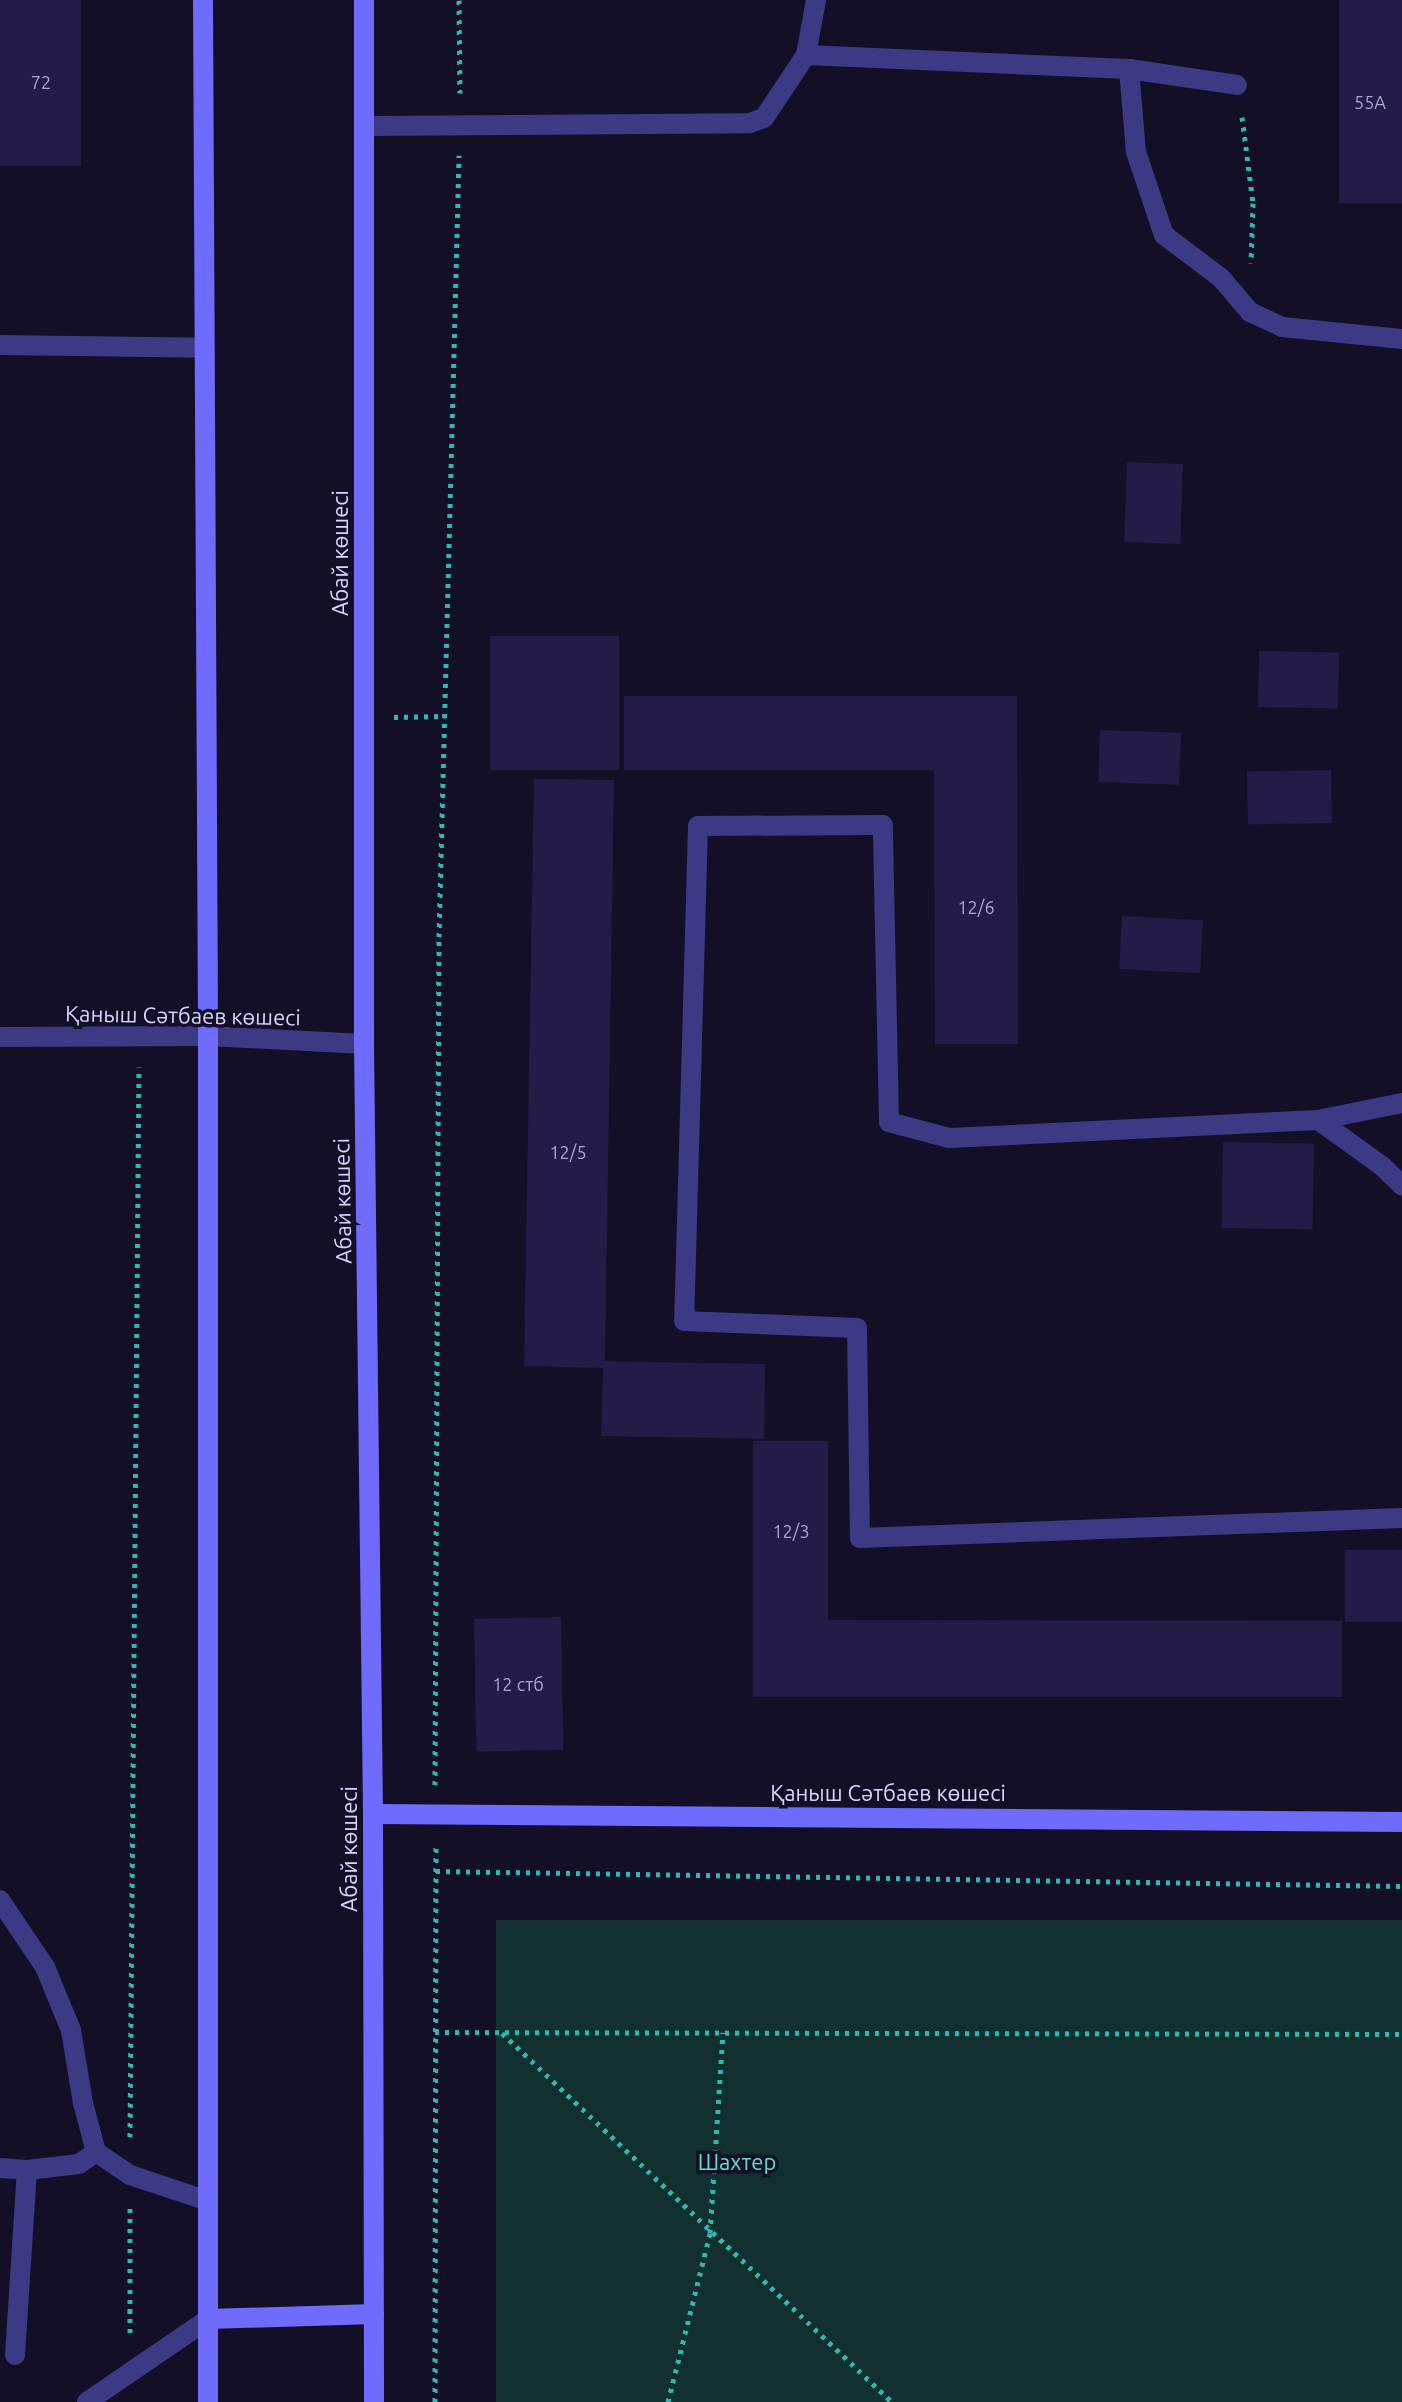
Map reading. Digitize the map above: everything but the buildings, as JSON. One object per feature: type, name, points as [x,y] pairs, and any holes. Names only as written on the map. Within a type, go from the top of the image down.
[{"type":"main road","points":[[203,0],[208,1036],[208,2402]]},
{"type":"main road","name":"Абай көшесі","points":[[364,0],[364,1044],[373,1814],[374,2402]]},
{"type":"main road","name":"Қаныш Сәтбаев көшесі","points":[[373,1814],[1402,1822]]},
{"type":"main road","points":[[208,2319],[374,2314]]},
{"type":"street","points":[[364,126],[750,123],[764,118],[806,55],[816,0]]},
{"type":"street","points":[[806,55],[1129,69],[1237,85]]},
{"type":"street","points":[[1129,69],[1136,152],[1164,235],[1221,278],[1250,312],[1282,327],[1402,339]]},
{"type":"street","points":[[0,345],[204,348]]},
{"type":"street","points":[[1402,1103],[1318,1120],[949,1138],[889,1122],[883,825],[698,826],[684,1321],[857,1328],[860,1538],[1402,1518]]},
{"type":"street","name":"Қаныш Сәтбаев көшесі","points":[[0,1037],[208,1036],[364,1044]]},
{"type":"street","points":[[1318,1120],[1382,1166],[1402,1185]]},
{"type":"street","points":[[0,1900],[9,1909],[45,1967],[71,2030],[96,2152],[130,2175],[208,2201]]},
{"type":"street","points":[[0,2168],[27,2170],[79,2164],[96,2152]]},
{"type":"street","points":[[15,2355],[27,2170]]},
{"type":"street","points":[[87,2402],[130,2376],[208,2319]]},
{"type":"path","points":[[435,2402],[439,937],[460,125],[459,0]]},
{"type":"path","points":[[1237,85],[1253,203],[1250,312]]},
{"type":"path","points":[[364,717],[445,716]]},
{"type":"path","points":[[130,2376],[139,1037]]},
{"type":"path","points":[[436,1871],[1402,1886]]},
{"type":"path","points":[[435,2032],[1402,2034]]},
{"type":"path","points":[[501,2032],[892,2402]]},
{"type":"path","points":[[668,2402],[710,2233],[723,2032]]},
{"type":"green space","name":"Шахтер","points":[[496,1920],[1402,1920],[1402,2402],[496,2402]]}]
